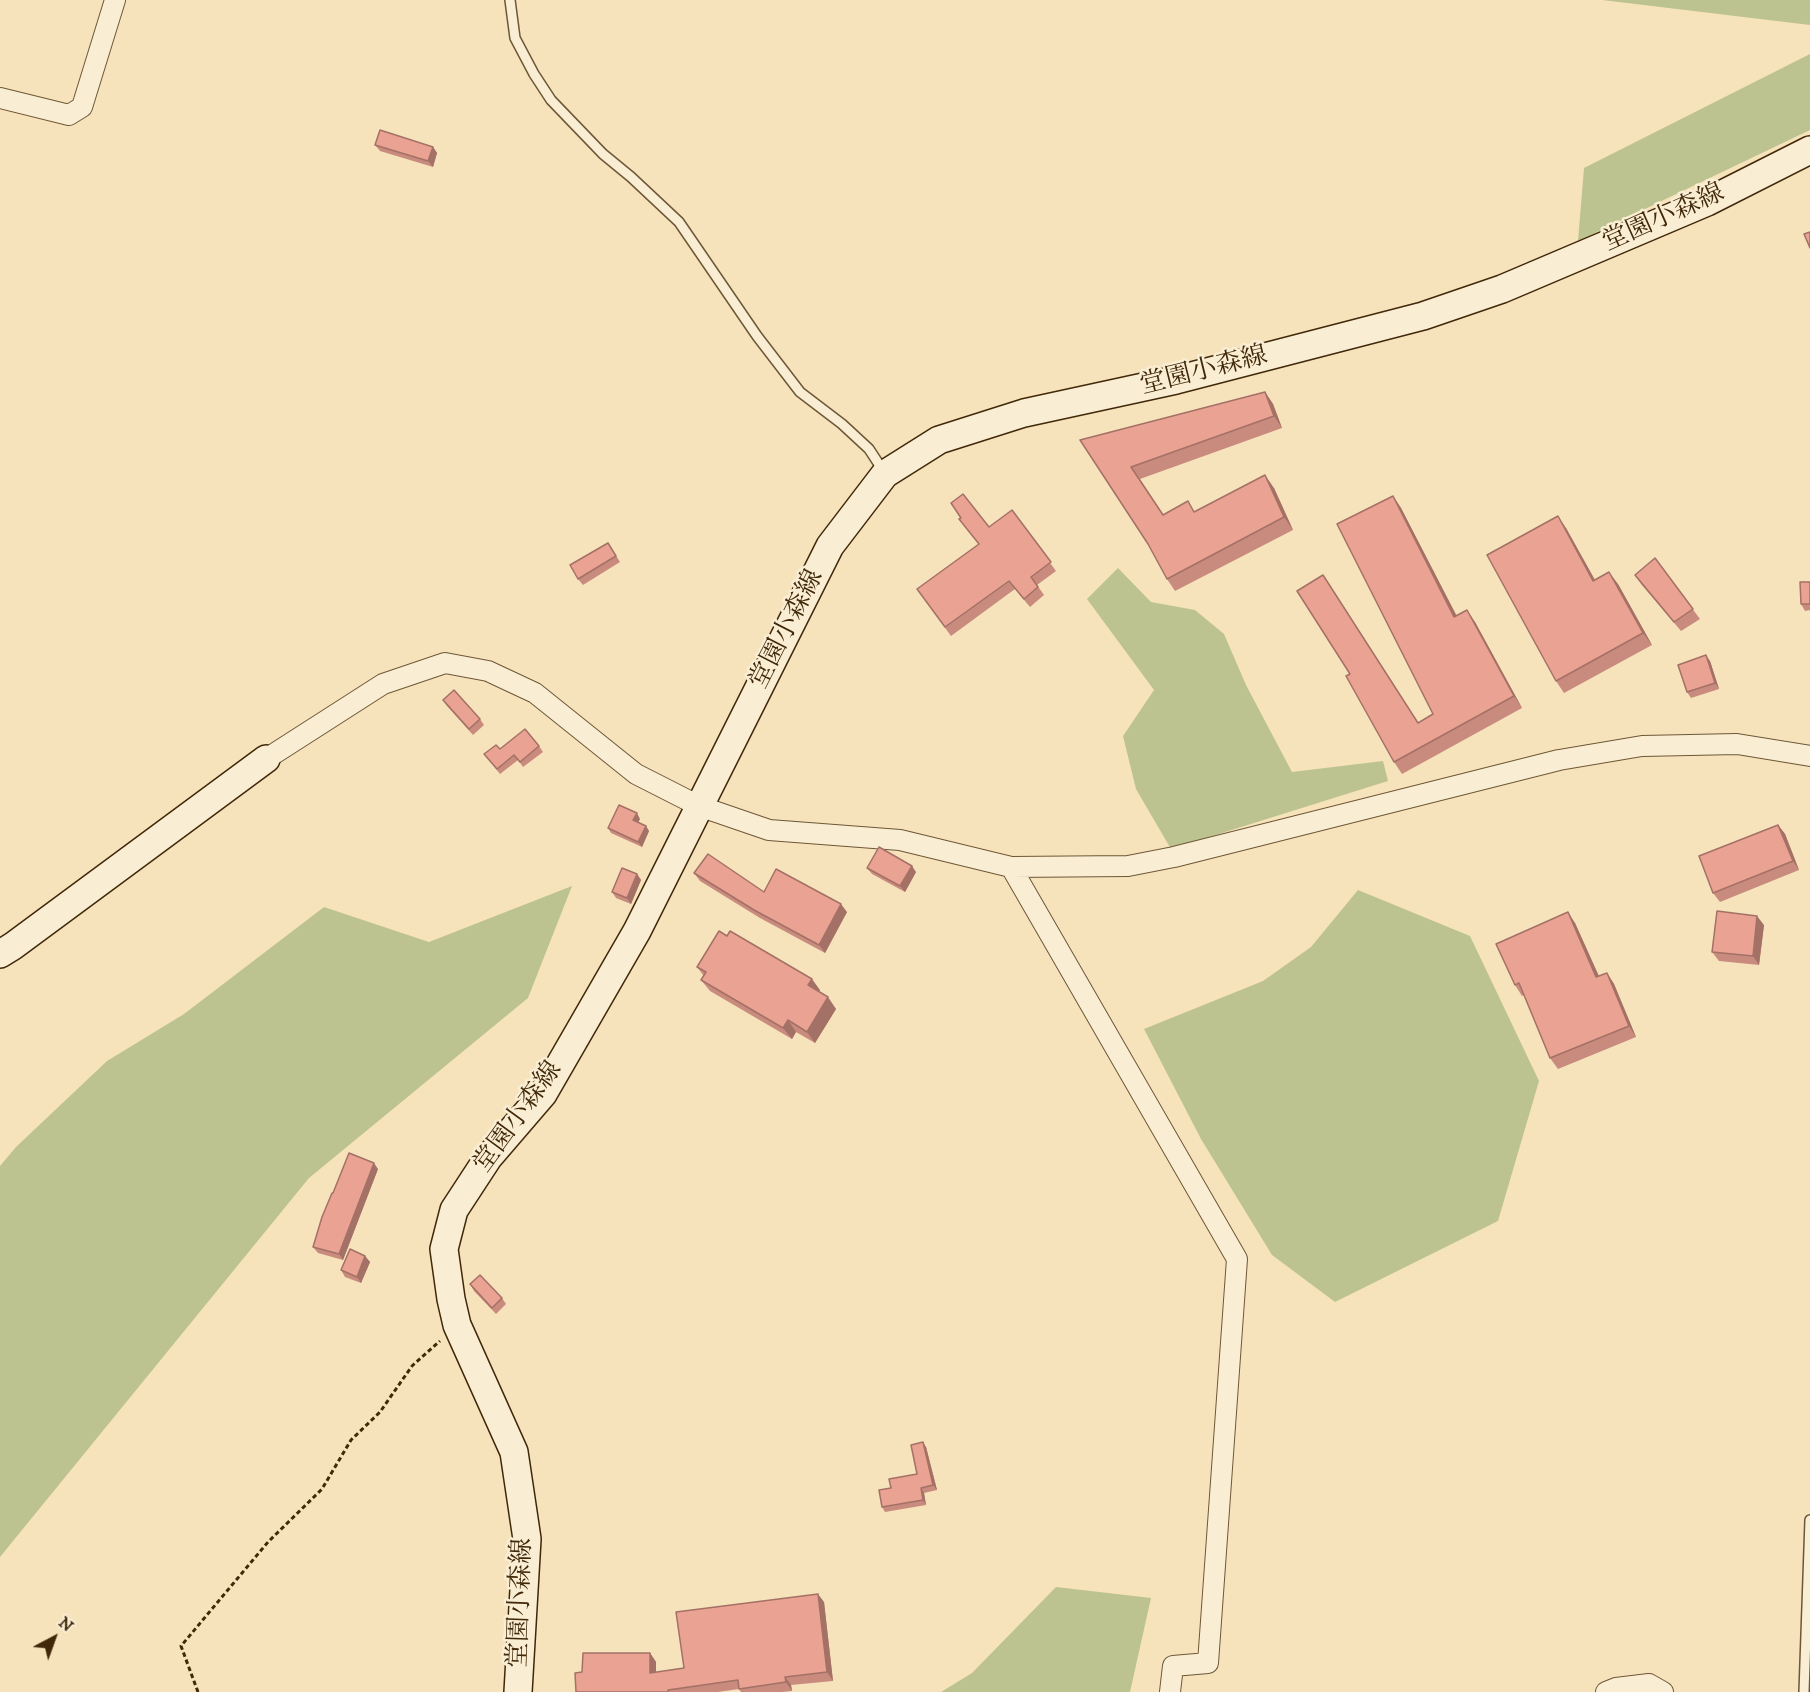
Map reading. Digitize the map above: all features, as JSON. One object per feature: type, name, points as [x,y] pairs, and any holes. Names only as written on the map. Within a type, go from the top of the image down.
[{"type":"main road","name":"堂園小森線","points":[[518,1692],[527,1539],[514,1452],[457,1326],[451,1299],[444,1249],[454,1210],[488,1158],[543,1094],[636,931],[830,546],[885,474],[939,440],[1024,413],[1176,380],[1423,315],[1502,289],[1707,202],[1810,150]]},
{"type":"main road","points":[[0,954],[266,759]]},
{"type":"street","points":[[0,98],[69,115],[82,107],[115,0]]},
{"type":"street","points":[[266,759],[383,684],[445,663],[488,671],[535,693],[636,774],[699,806],[769,830],[900,840],[1011,867],[1140,864],[1559,760],[1642,746],[1737,744],[1810,756]]},
{"type":"street","points":[[1011,867],[1237,1259],[1208,1663],[1173,1666],[1170,1692]]},
{"type":"street","points":[[1606,1692],[1616,1688],[1649,1684],[1663,1692]]},
{"type":"lane","points":[[510,0],[515,38],[551,100],[603,154],[632,177],[679,222],[757,336],[800,392],[842,424],[869,449],[885,474]]},
{"type":"lane","points":[[1804,1692],[1810,1520]]},
{"type":"path","points":[[198,1692],[182,1646],[268,1542],[322,1489],[351,1440],[380,1412],[412,1366],[457,1326]]},
{"type":"green space","points":[[1602,0],[1810,0],[1810,25]]},
{"type":"green space","points":[[1810,54],[1810,130],[1578,241],[1584,168]]},
{"type":"green space","points":[[1118,568],[1151,602],[1195,610],[1224,634],[1246,685],[1292,772],[1383,761],[1388,781],[1171,849],[1136,789],[1123,736],[1154,690],[1087,599]]},
{"type":"green space","points":[[572,886],[528,998],[309,1178],[0,1557],[0,1166],[16,1147],[107,1061],[184,1014],[324,907],[429,942]]},
{"type":"green space","points":[[1358,890],[1470,936],[1539,1081],[1498,1221],[1335,1302],[1272,1255],[1201,1139],[1144,1029],[1263,981],[1311,947]]},
{"type":"green space","points":[[1056,1587],[1151,1598],[1130,1692],[941,1692],[972,1673]]},
{"type":"building","points":[[380,130],[433,147],[428,161],[375,145]]},
{"type":"building","points":[[1810,232],[1810,248],[1804,234]]},
{"type":"building","points":[[1265,392],[1274,416],[1131,467],[1163,515],[1188,501],[1194,512],[1265,475],[1284,517],[1167,579],[1148,544],[1080,440]]},
{"type":"building","points":[[963,494],[989,527],[1012,510],[1051,562],[1031,577],[1038,587],[1024,599],[1009,581],[945,627],[917,589],[979,544],[959,519],[961,518],[951,503]]},
{"type":"building","points":[[1393,496],[1454,617],[1467,610],[1514,696],[1394,762],[1346,676],[1350,674],[1297,591],[1323,575],[1418,723],[1433,714],[1337,524]]},
{"type":"building","points":[[1558,516],[1593,581],[1609,572],[1643,633],[1556,681],[1487,555]]},
{"type":"building","points":[[608,543],[616,556],[578,579],[570,565]]},
{"type":"building","points":[[1655,558],[1693,609],[1674,622],[1635,575]]},
{"type":"building","points":[[1800,582],[1810,582],[1810,604],[1801,604]]},
{"type":"building","points":[[1706,655],[1715,683],[1687,692],[1678,665]]},
{"type":"building","points":[[454,690],[480,719],[469,729],[443,700]]},
{"type":"building","points":[[525,729],[539,746],[520,762],[514,755],[497,769],[484,754],[496,745],[500,749]]},
{"type":"building","points":[[619,805],[637,813],[633,820],[646,826],[638,842],[608,828]]},
{"type":"building","points":[[1778,825],[1793,861],[1713,893],[1699,856]]},
{"type":"building","points":[[879,847],[912,866],[900,886],[867,868]]},
{"type":"building","points":[[708,854],[764,892],[776,869],[841,904],[819,945],[754,910],[694,873]]},
{"type":"building","points":[[622,868],[637,874],[627,898],[612,892]]},
{"type":"building","points":[[1717,911],[1757,916],[1753,956],[1712,952]]},
{"type":"building","points":[[1568,912],[1596,977],[1607,973],[1629,1026],[1550,1058],[1519,983],[1515,985],[1496,944]]},
{"type":"building","points":[[719,931],[727,936],[730,931],[812,979],[808,985],[828,997],[807,1032],[788,1020],[783,1028],[701,980],[706,972],[697,967]]},
{"type":"building","points":[[349,1153],[374,1163],[339,1254],[313,1247],[322,1217]]},
{"type":"building","points":[[350,1249],[365,1256],[357,1277],[341,1270]]},
{"type":"building","points":[[480,1275],[502,1298],[492,1308],[470,1284]]},
{"type":"building","points":[[923,1442],[933,1485],[921,1488],[923,1500],[882,1507],[879,1490],[891,1488],[889,1479],[917,1474],[911,1445]]},
{"type":"building","points":[[818,1594],[827,1672],[785,1677],[786,1682],[739,1689],[738,1680],[668,1690],[668,1692],[576,1692],[575,1673],[582,1672],[583,1653],[650,1653],[650,1673],[684,1668],[676,1612]]}]
